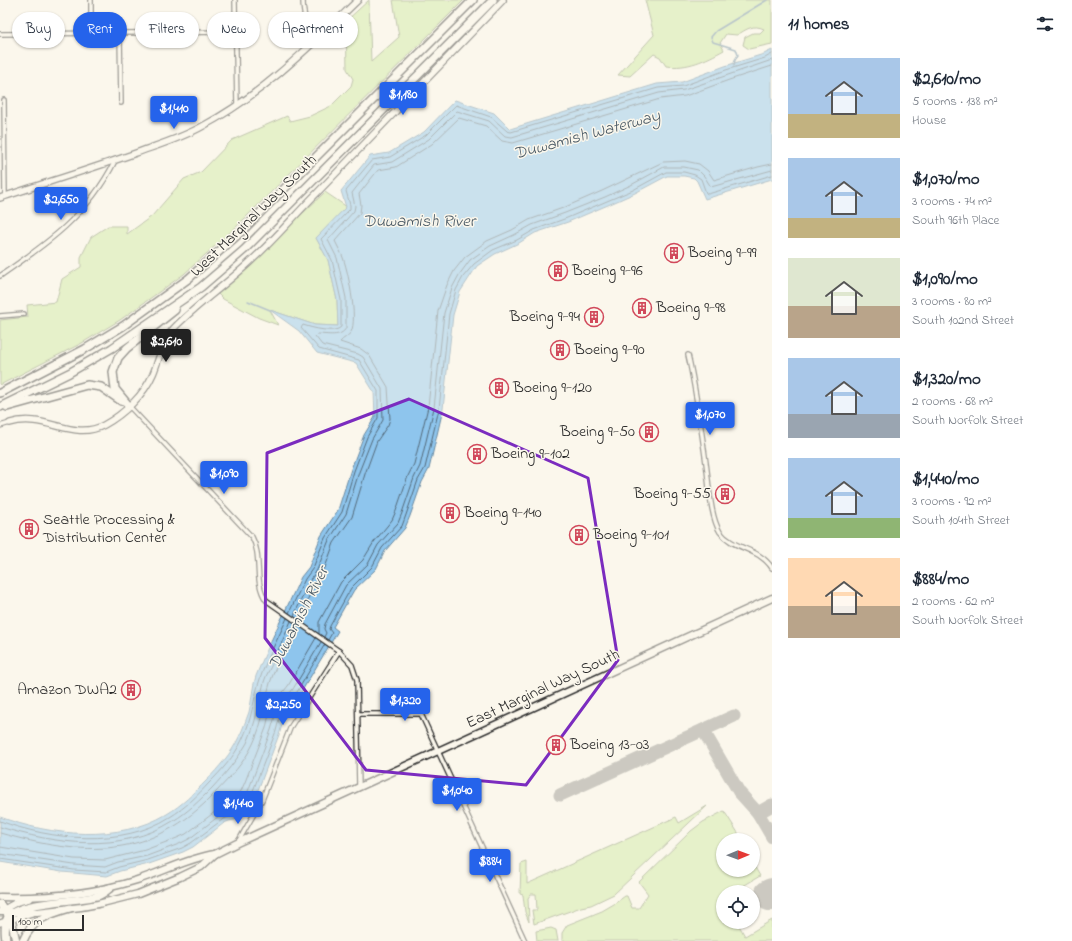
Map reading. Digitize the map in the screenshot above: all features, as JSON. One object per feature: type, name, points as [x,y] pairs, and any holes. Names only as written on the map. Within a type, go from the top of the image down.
[{"type":"highway","name":"West Marginal Way South","points":[[0,393],[85,349],[123,326],[188,279],[241,232],[473,0]]},
{"type":"highway","name":"West Marginal Way South","points":[[0,408],[69,373],[112,348],[201,287],[244,250],[493,0]]},
{"type":"highway","points":[[129,406],[115,389],[113,372],[118,358],[127,348],[164,320],[201,287]]},
{"type":"highway","points":[[0,408],[26,403],[78,386],[87,385],[101,387],[129,406]]},
{"type":"highway","points":[[5,914],[25,907],[99,896],[110,888]]},
{"type":"highway","points":[[23,941],[29,929],[36,921],[50,914],[70,908]]},
{"type":"highway","points":[[5,914],[6,940]]},
{"type":"highway","points":[[5,914],[16,941]]},
{"type":"highway","points":[[0,930],[6,940]]},
{"type":"main road","name":"East Marginal Way South","points":[[5,914],[70,908],[112,901],[155,887],[201,867],[215,854],[237,843],[772,598]]},
{"type":"main road","name":"East Marginal Way South","points":[[0,897],[34,897],[110,888],[164,872],[203,856],[215,854]]},
{"type":"street","points":[[91,0],[91,12]]},
{"type":"street","points":[[235,0],[235,12]]},
{"type":"street","points":[[303,0],[304,12]]},
{"type":"street","points":[[346,12],[358,0]]},
{"type":"street","points":[[0,426],[18,421],[34,420],[71,430],[85,431],[98,428],[129,406],[147,386],[154,372],[166,339],[177,325],[252,260],[504,0]]},
{"type":"street","points":[[127,33],[207,32]]},
{"type":"street","points":[[0,34],[73,34]]},
{"type":"street","points":[[120,48],[121,103]]},
{"type":"street","points":[[236,48],[236,106]]},
{"type":"street","points":[[4,100],[3,197],[115,160],[190,133],[236,106],[274,79],[308,48]]},
{"type":"street","points":[[0,276],[44,245],[81,212],[108,175],[115,160]]},
{"type":"street","points":[[0,316],[24,314]]},
{"type":"street","points":[[688,355],[716,524],[721,532],[733,543],[760,555],[772,568]]},
{"type":"street","points":[[129,406],[252,538],[258,555],[260,588],[266,600],[339,651],[352,665],[356,675],[359,787]]},
{"type":"street","points":[[237,843],[265,794],[291,726],[339,651]]},
{"type":"street","points":[[358,714],[421,714],[437,752],[525,941]]},
{"type":"street","points":[[5,914],[17,902],[34,897]]},
{"type":"highlighted area","points":[[409,399],[588,478],[618,660],[526,785],[366,770],[265,638],[267,453]]},
{"type":"green space","points":[[369,0],[371,62],[399,37],[393,0],[464,0],[236,227],[184,274],[120,320],[82,343],[0,385],[0,320],[28,317],[27,305],[56,302],[62,279],[81,267],[81,257],[91,237],[108,226],[127,226],[127,234],[152,216],[184,179],[201,172],[232,140],[287,116],[290,121],[310,116],[331,106],[351,86],[353,79],[347,69],[347,48],[358,48],[358,12],[356,12]]},
{"type":"green space","points":[[645,0],[772,0],[772,44],[749,49],[743,45],[745,37],[753,33],[760,33],[764,29],[753,27],[737,35],[726,34],[720,43],[724,50],[696,63],[674,67],[666,66],[660,57],[654,54],[630,76],[618,75],[654,35]]},
{"type":"green space","points":[[325,192],[347,207],[316,238],[328,260],[337,300],[338,326],[315,325],[270,310],[278,325],[259,318],[223,299],[218,294]]},
{"type":"green space","points":[[707,806],[614,894],[591,905],[581,907],[534,924],[532,910],[537,910],[536,894],[531,894],[528,898],[529,922],[525,912],[523,895],[520,894],[521,864],[527,862],[527,884],[676,817],[679,823]]},
{"type":"green space","points":[[724,811],[738,833],[716,833],[716,877],[758,877],[745,885],[716,885],[716,929],[741,929],[745,936],[757,929],[760,929],[760,927],[772,920],[772,941],[562,941],[562,933],[567,925],[602,911],[625,896],[627,896],[632,908],[639,908],[648,894],[639,882],[691,831],[703,822]]},
{"type":"green space","points":[[551,928],[556,930],[558,941],[537,941],[536,931]]},
{"type":"water","name":"Duwamish River","points":[[772,50],[772,179],[705,199],[697,181],[694,178],[684,176],[667,176],[608,205],[568,222],[535,233],[519,243],[495,254],[477,266],[460,292],[453,315],[443,409],[429,469],[422,482],[405,528],[385,551],[376,569],[354,590],[333,627],[338,631],[300,694],[284,717],[280,732],[255,798],[239,819],[224,823],[193,847],[183,852],[149,864],[120,871],[107,876],[62,872],[0,862],[0,817],[41,829],[85,834],[107,833],[148,823],[167,814],[183,803],[206,781],[236,743],[249,712],[256,676],[261,664],[301,577],[309,567],[321,536],[338,510],[364,435],[375,417],[374,392],[356,363],[317,353],[299,331],[270,310],[315,325],[338,326],[337,300],[328,260],[316,238],[346,207],[341,191],[370,156],[389,153],[424,132],[455,100],[494,113],[510,129],[657,84],[682,82]]},
{"type":"waterway","points":[[734,65],[738,55],[736,49],[713,42],[711,37],[716,31],[767,0]]},
{"type":"waterway","points":[[248,301],[270,310]]},
{"type":"taxiway","points":[[560,795],[734,716]]},
{"type":"taxiway","points":[[703,730],[739,792],[758,813],[772,837]]},
{"type":"taxiway","points":[[758,813],[772,805]]},
{"type":"place","name":"Boeing 9-99","points":[[674,253]]},
{"type":"place","name":"Boeing 9-96","points":[[558,271]]},
{"type":"place","name":"Boeing 9-98","points":[[642,308]]},
{"type":"place","name":"Boeing 9-94","points":[[594,317]]},
{"type":"place","name":"Boeing 9-90","points":[[560,350]]},
{"type":"place","name":"Boeing 9-120","points":[[499,388]]},
{"type":"place","name":"Boeing 9-50","points":[[649,432]]},
{"type":"place","name":"Boeing 9-102","points":[[477,454]]},
{"type":"place","name":"Boeing 9-55","points":[[725,494]]},
{"type":"place","name":"Boeing 9-140","points":[[450,513]]},
{"type":"place","name":"Seattle Processing & Distribution Center","points":[[29,529]]},
{"type":"place","name":"Boeing 9-101","points":[[579,535]]},
{"type":"place","name":"Amazon DWA2","points":[[131,690]]},
{"type":"place","name":"Boeing 13-03","points":[[556,745]]},
{"type":"water label","name":"Duwamish Waterway","points":[[587,135]]}]
